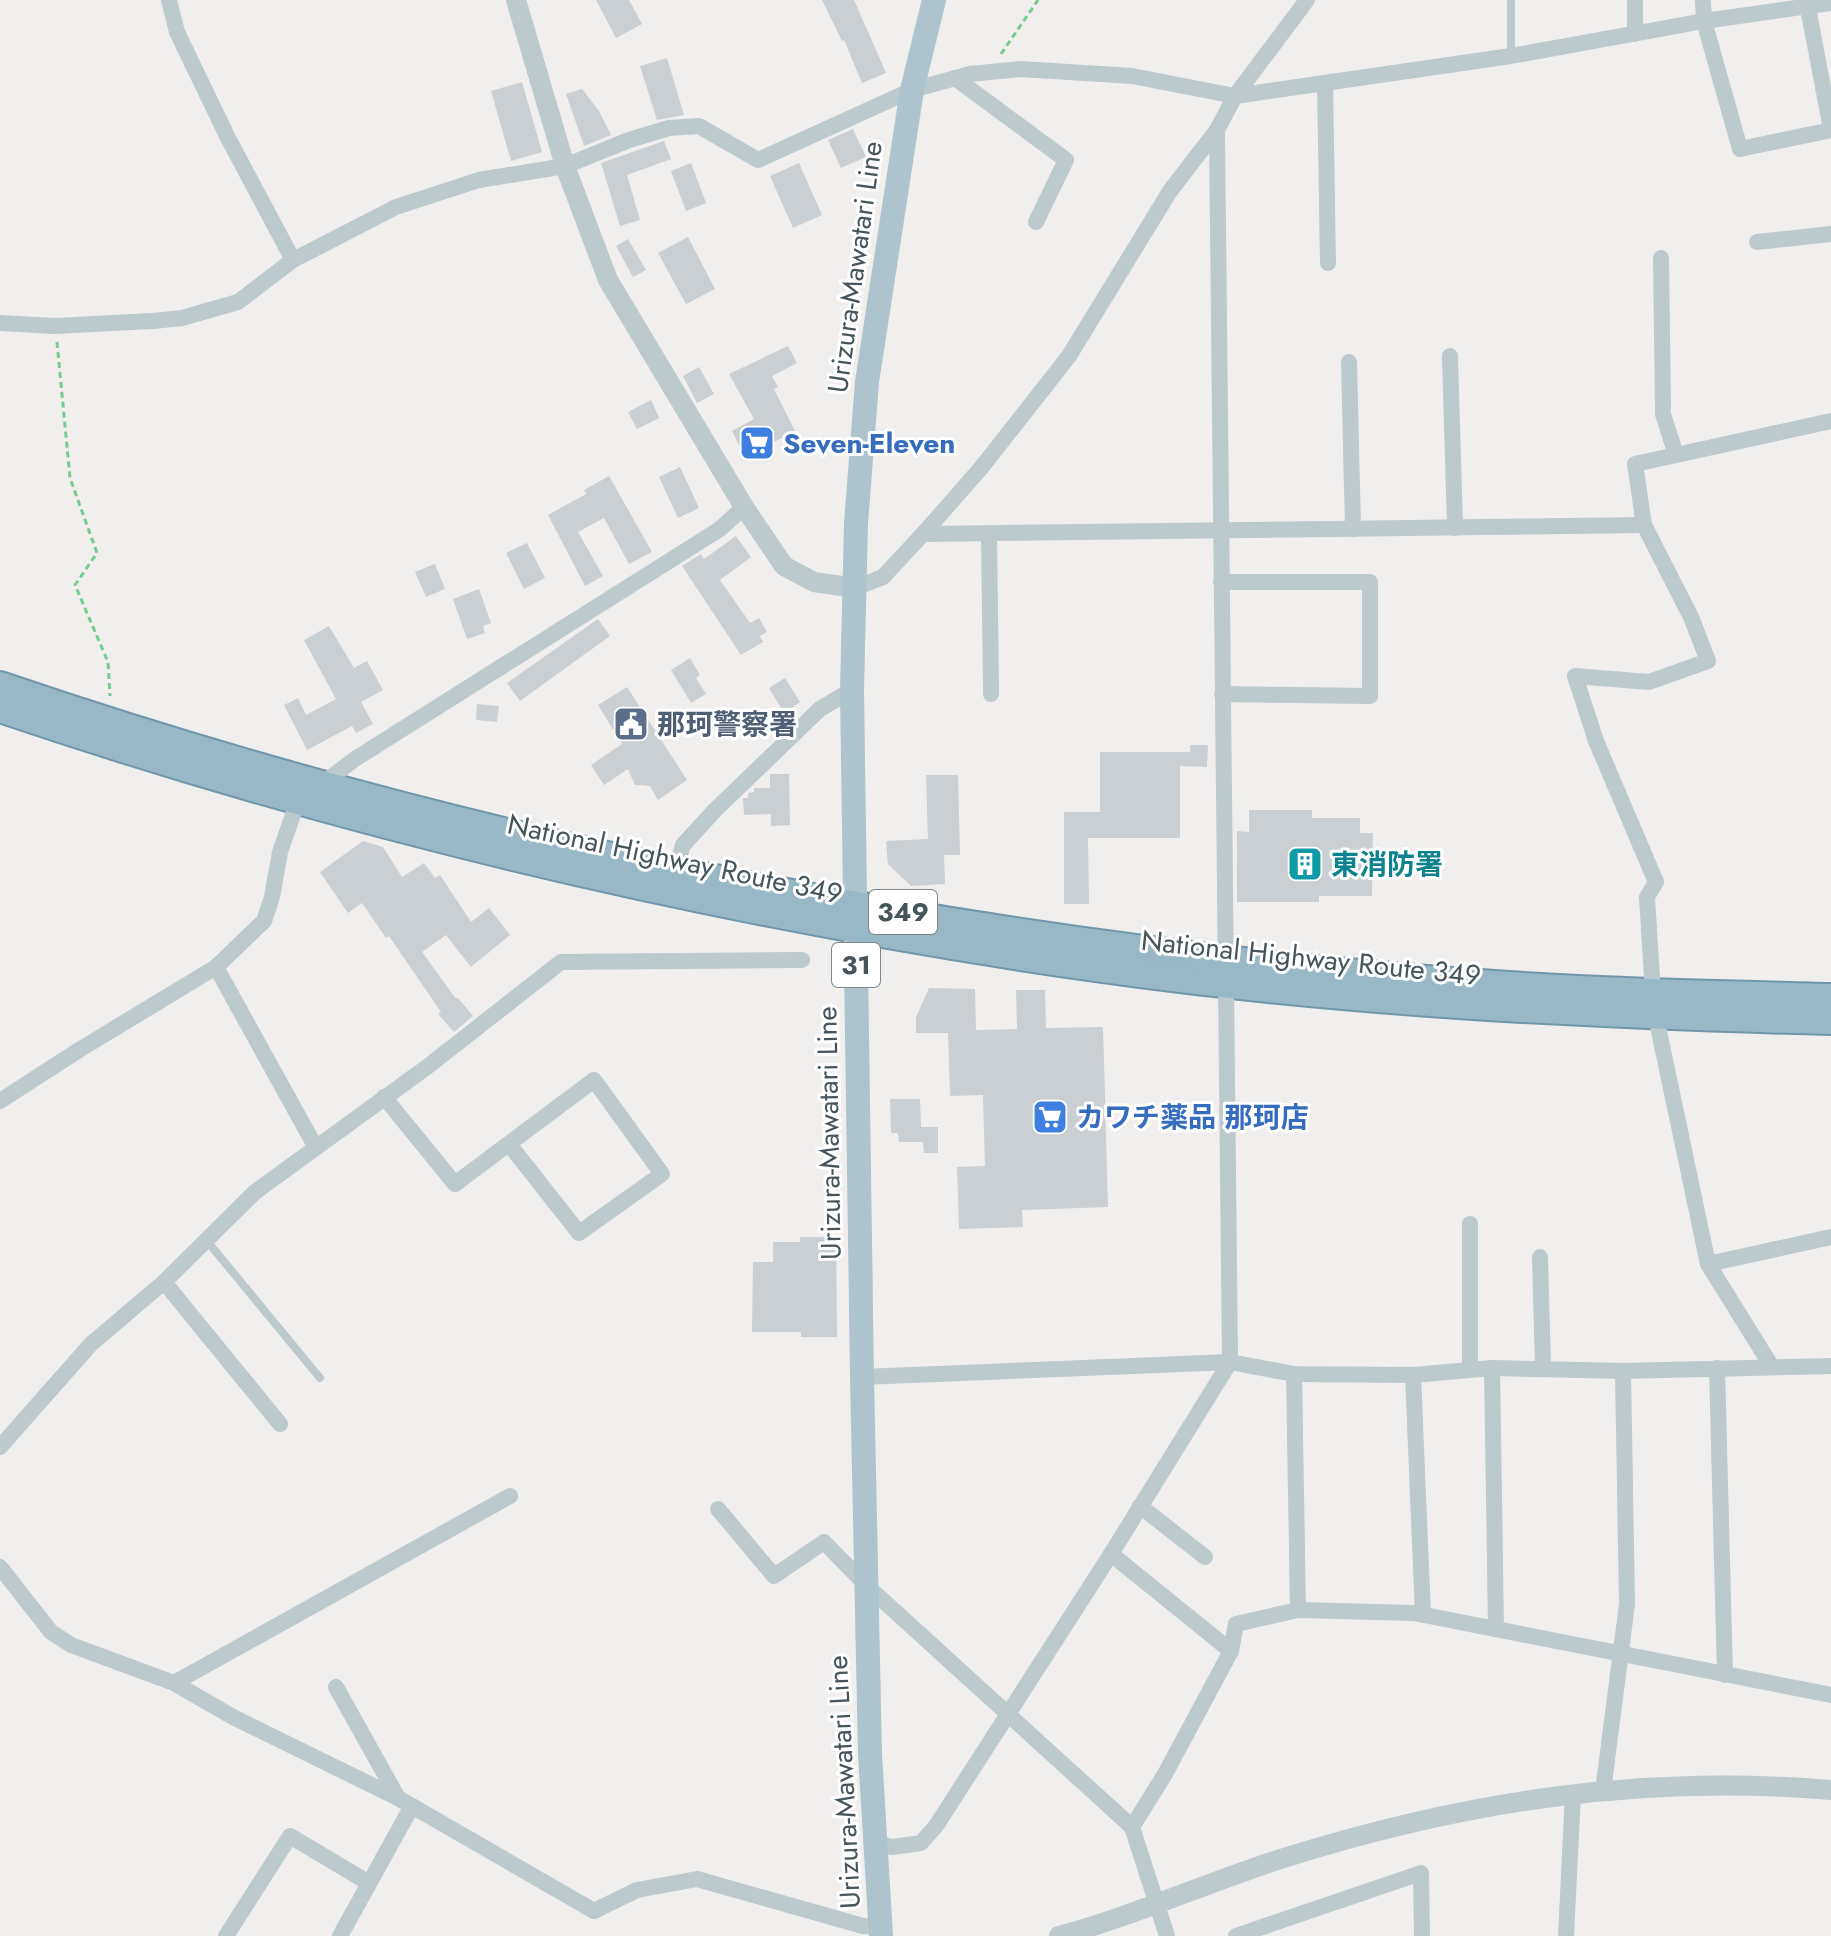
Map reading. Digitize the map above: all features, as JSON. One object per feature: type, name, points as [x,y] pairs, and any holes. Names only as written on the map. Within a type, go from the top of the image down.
[{"type":"highway","name":"National Highway Route 349","points":[[0,685],[111,722],[324,784],[463,820],[676,869],[854,904],[1109,944],[1225,972],[1494,1008],[1831,997]]},
{"type":"highway","name":"National Highway Route 349","points":[[0,709],[297,803],[458,845],[856,931],[1103,970],[1225,972]]},
{"type":"highway","name":"National Highway Route 349","points":[[1655,1005],[1831,1021]]},
{"type":"main road","name":"Urizura-Mawatari Line","points":[[881,1931],[874,1842],[862,1377],[852,690],[856,523],[867,382],[912,90],[934,0]]},
{"type":"street","points":[[169,0],[177,32],[228,138],[293,260]]},
{"type":"street","points":[[516,0],[565,166],[608,280],[744,507],[784,566],[814,582],[855,588],[883,577],[923,534],[981,468],[1069,356],[1170,191],[1217,130],[1235,96],[1307,0]]},
{"type":"street","points":[[1635,0],[1635,34]]},
{"type":"street","points":[[1703,0],[1704,21],[1740,149],[1831,130],[1808,8]]},
{"type":"street","points":[[0,323],[55,326],[182,318],[238,302],[293,260],[396,207],[479,180],[565,166],[629,140],[669,128],[699,126],[758,160],[912,90],[955,78],[1021,69],[1132,76],[1235,96],[1511,56],[1704,21],[1831,3]]},
{"type":"street","points":[[955,78],[1066,160],[1036,222]]},
{"type":"street","points":[[1325,84],[1328,263]]},
{"type":"street","points":[[874,1842],[892,1847],[921,1843],[936,1826],[1230,1362],[1217,130]]},
{"type":"street","points":[[1757,242],[1831,234]]},
{"type":"street","points":[[1661,258],[1663,414],[1676,455]]},
{"type":"street","points":[[1450,356],[1455,528]]},
{"type":"street","points":[[1349,362],[1353,529]]},
{"type":"street","points":[[1772,1367],[1708,1264],[1655,1005],[1647,897],[1656,882],[1596,741],[1575,676],[1649,682],[1708,661],[1691,617],[1644,525],[1635,464],[1831,421]]},
{"type":"street","points":[[0,1101],[216,967],[264,921],[280,852],[297,803],[355,759],[720,529],[744,507]]},
{"type":"street","points":[[923,534],[1644,525]]},
{"type":"street","points":[[989,534],[991,694]]},
{"type":"street","points":[[1221,582],[1370,582],[1370,696],[1222,694]]},
{"type":"street","points":[[676,869],[683,845],[715,810],[820,709],[852,690]]},
{"type":"street","points":[[0,1447],[91,1344],[164,1282],[255,1192],[427,1067],[561,962],[802,960]]},
{"type":"street","points":[[216,967],[315,1146]]},
{"type":"street","points":[[384,1097],[455,1184],[594,1080],[662,1174],[579,1233],[509,1144]]},
{"type":"street","points":[[1470,1224],[1470,1370]]},
{"type":"street","points":[[1708,1264],[1831,1237]]},
{"type":"street","points":[[1540,1257],[1543,1369]]},
{"type":"street","points":[[164,1282],[280,1424]]},
{"type":"street","points":[[862,1377],[1230,1362],[1294,1374],[1413,1375],[1492,1368],[1623,1371],[1831,1366]]},
{"type":"street","points":[[1492,1368],[1496,1629]]},
{"type":"street","points":[[1717,1368],[1725,1675]]},
{"type":"street","points":[[1603,1791],[1627,1604],[1623,1371]]},
{"type":"street","points":[[1294,1374],[1298,1610]]},
{"type":"street","points":[[1413,1375],[1423,1615]]},
{"type":"street","points":[[174,1683],[510,1496]]},
{"type":"street","points":[[1140,1506],[1205,1557]]},
{"type":"street","points":[[718,1509],[774,1576],[824,1542],[866,1585],[1132,1827],[1167,1936]]},
{"type":"street","points":[[1111,1554],[1231,1651]]},
{"type":"street","points":[[0,1567],[51,1632],[71,1645],[174,1683],[233,1717],[405,1802],[594,1911],[637,1890],[697,1879],[881,1931]]},
{"type":"street","points":[[1132,1827],[1165,1774],[1231,1651],[1236,1624],[1298,1610],[1423,1615],[1831,1695]]},
{"type":"street","points":[[336,1687],[405,1802]]},
{"type":"street","points":[[1059,1936],[1285,1858],[1441,1814],[1603,1791],[1744,1787],[1831,1790]]},
{"type":"street","points":[[1566,1936],[1573,1794]]},
{"type":"street","points":[[340,1936],[369,1883],[405,1802]]},
{"type":"street","points":[[226,1936],[290,1836],[369,1883]]},
{"type":"street","points":[[1236,1936],[1421,1873],[1422,1936]]},
{"type":"lane","points":[[1511,0],[1511,56]]},
{"type":"lane","points":[[206,1240],[320,1378]]},
{"type":"path","points":[[987,73],[1038,0]]},
{"type":"path","points":[[55,326],[70,478],[97,553],[75,585],[108,662],[111,722]]},
{"type":"building","points":[[596,0],[629,0],[642,24],[616,38]]},
{"type":"building","points":[[822,0],[854,0],[886,73],[862,83],[844,40]]},
{"type":"building","points":[[667,58],[684,115],[657,120],[640,66]]},
{"type":"building","points":[[522,82],[542,152],[511,161],[491,91]]},
{"type":"building","points":[[582,89],[599,111],[611,135],[584,146],[566,94]]},
{"type":"building","points":[[853,129],[866,157],[841,168],[828,140]]},
{"type":"building","points":[[664,141],[671,159],[627,175],[640,220],[620,226],[601,163]]},
{"type":"building","points":[[691,163],[706,203],[686,211],[671,171]]},
{"type":"building","points":[[799,163],[822,215],[793,228],[770,176]]},
{"type":"building","points":[[688,237],[715,289],[686,304],[658,253]]},
{"type":"building","points":[[628,239],[646,270],[633,277],[616,246]]},
{"type":"building","points":[[788,346],[797,363],[772,376],[778,387],[774,389],[795,431],[745,457],[732,431],[754,419],[729,374]]},
{"type":"building","points":[[699,367],[714,394],[697,403],[683,376]]},
{"type":"building","points":[[651,400],[659,418],[637,429],[628,412]]},
{"type":"building","points":[[680,467],[699,508],[678,518],[659,477]]},
{"type":"building","points":[[609,476],[652,552],[629,564],[604,518],[578,532],[603,576],[585,586],[548,515],[586,494],[584,490]]},
{"type":"building","points":[[736,536],[751,557],[720,580],[750,623],[759,618],[767,632],[760,636],[763,642],[741,655],[682,566],[701,554],[704,559]]},
{"type":"building","points":[[527,543],[545,578],[524,589],[506,553]]},
{"type":"building","points":[[435,564],[445,589],[426,597],[415,572]]},
{"type":"building","points":[[479,589],[491,623],[483,626],[485,633],[467,639],[453,599]]},
{"type":"building","points":[[598,619],[610,636],[520,701],[507,683]]},
{"type":"building","points":[[329,626],[354,668],[367,661],[383,690],[361,702],[373,724],[356,733],[352,726],[307,750],[284,705],[298,698],[306,715],[336,699],[304,640]]},
{"type":"building","points":[[690,658],[700,675],[696,678],[706,694],[691,703],[671,670]]},
{"type":"building","points":[[785,678],[800,702],[784,713],[769,688]]},
{"type":"building","name":"那珂警察署","points":[[627,687],[687,780],[658,800],[650,786],[635,785],[628,769],[604,785],[591,765],[622,744],[598,705]]},
{"type":"building","points":[[477,704],[499,706],[497,722],[476,720]]},
{"type":"building","points":[[1190,745],[1208,745],[1207,767],[1180,766],[1180,838],[1088,838],[1089,904],[1064,904],[1064,812],[1100,812],[1100,752],[1190,752]]},
{"type":"building","points":[[770,774],[789,774],[790,825],[771,826],[771,814],[744,815],[743,798],[748,798],[748,793],[754,792],[754,788],[770,788]]},
{"type":"building","points":[[926,775],[958,775],[960,855],[944,855],[945,884],[911,886],[888,864],[886,841],[928,839]]},
{"type":"building","name":"東消防署","points":[[1249,810],[1312,810],[1312,818],[1360,818],[1360,833],[1373,833],[1372,896],[1319,896],[1319,902],[1237,902],[1237,831],[1249,832]]},
{"type":"building","points":[[363,841],[383,847],[402,877],[424,863],[435,878],[440,875],[471,922],[489,908],[510,935],[471,967],[446,935],[422,952],[456,999],[473,1016],[454,1032],[438,1014],[441,1012],[389,936],[386,938],[362,903],[348,913],[320,872]]},
{"type":"building","points":[[929,988],[975,989],[976,1030],[1017,1029],[1016,990],[1045,990],[1046,1028],[1103,1027],[1108,1207],[1022,1210],[1023,1227],[959,1229],[957,1167],[985,1166],[983,1095],[950,1096],[948,1033],[916,1033],[916,1017]]},
{"type":"building","points":[[890,1099],[920,1099],[921,1127],[938,1127],[938,1153],[924,1153],[923,1142],[899,1142],[898,1133],[891,1133]]},
{"type":"building","points":[[800,1237],[836,1237],[837,1337],[801,1337],[801,1332],[752,1332],[753,1262],[773,1262],[773,1242],[800,1242]]},
{"type":"place","name":"Seven-Eleven","points":[[757,443]]},
{"type":"place","name":"那珂警察署","points":[[631,724]]},
{"type":"place","name":"東消防署","points":[[1305,864]]},
{"type":"place","name":"カワチ薬品 那珂店","points":[[1050,1117]]}]
